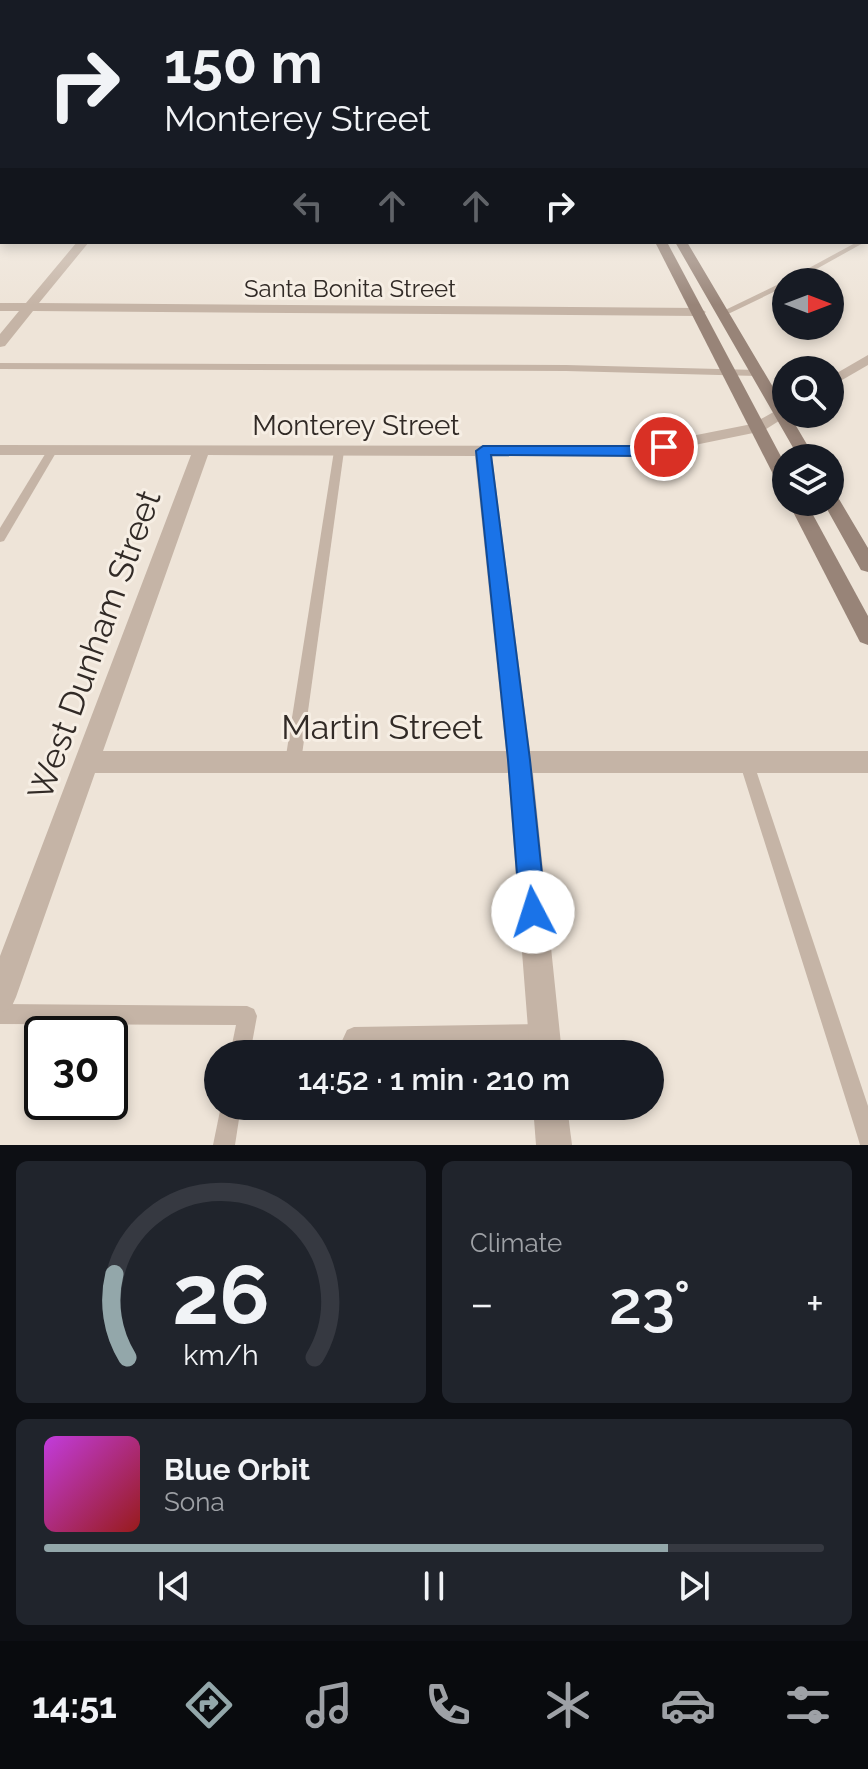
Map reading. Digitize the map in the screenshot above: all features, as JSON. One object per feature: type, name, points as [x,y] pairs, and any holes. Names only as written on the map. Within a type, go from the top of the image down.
[{"type":"main road","points":[[661,244],[772,456]]},
{"type":"main road","points":[[684,244],[772,395]]},
{"type":"main road","points":[[804,516],[868,636]]},
{"type":"main road","points":[[843,516],[862,542],[868,565]]},
{"type":"street","points":[[0,343],[81,244]]},
{"type":"street","name":"Santa Bonita Street","points":[[0,307],[699,312]]},
{"type":"street","points":[[844,374],[868,359]]},
{"type":"street","points":[[757,428],[772,419]]},
{"type":"street","name":"Monterey Street","points":[[0,450],[641,451],[757,428]]},
{"type":"street","name":"West Dunham Street","points":[[0,997],[201,451]]},
{"type":"street","points":[[483,451],[519,760],[545,1040]]},
{"type":"street","name":"Martin Street","points":[[88,762],[868,762]]},
{"type":"street","points":[[551,1120],[554,1145]]},
{"type":"lane","points":[[814,268],[858,244]]},
{"type":"lane","points":[[723,313],[772,290]]},
{"type":"lane","points":[[0,366],[566,368],[757,373]]},
{"type":"lane","points":[[0,538],[52,451]]},
{"type":"lane","points":[[293,762],[339,451]]},
{"type":"lane","points":[[746,761],[868,1138]]},
{"type":"lane","points":[[0,1014],[247,1016],[243,1040]]},
{"type":"lane","points":[[353,1040],[354,1037],[436,1040]]},
{"type":"lane","points":[[224,1145],[228,1120]]},
{"type":"route","points":[[533,912],[519,760],[483,451],[641,451],[664,447]]}]
